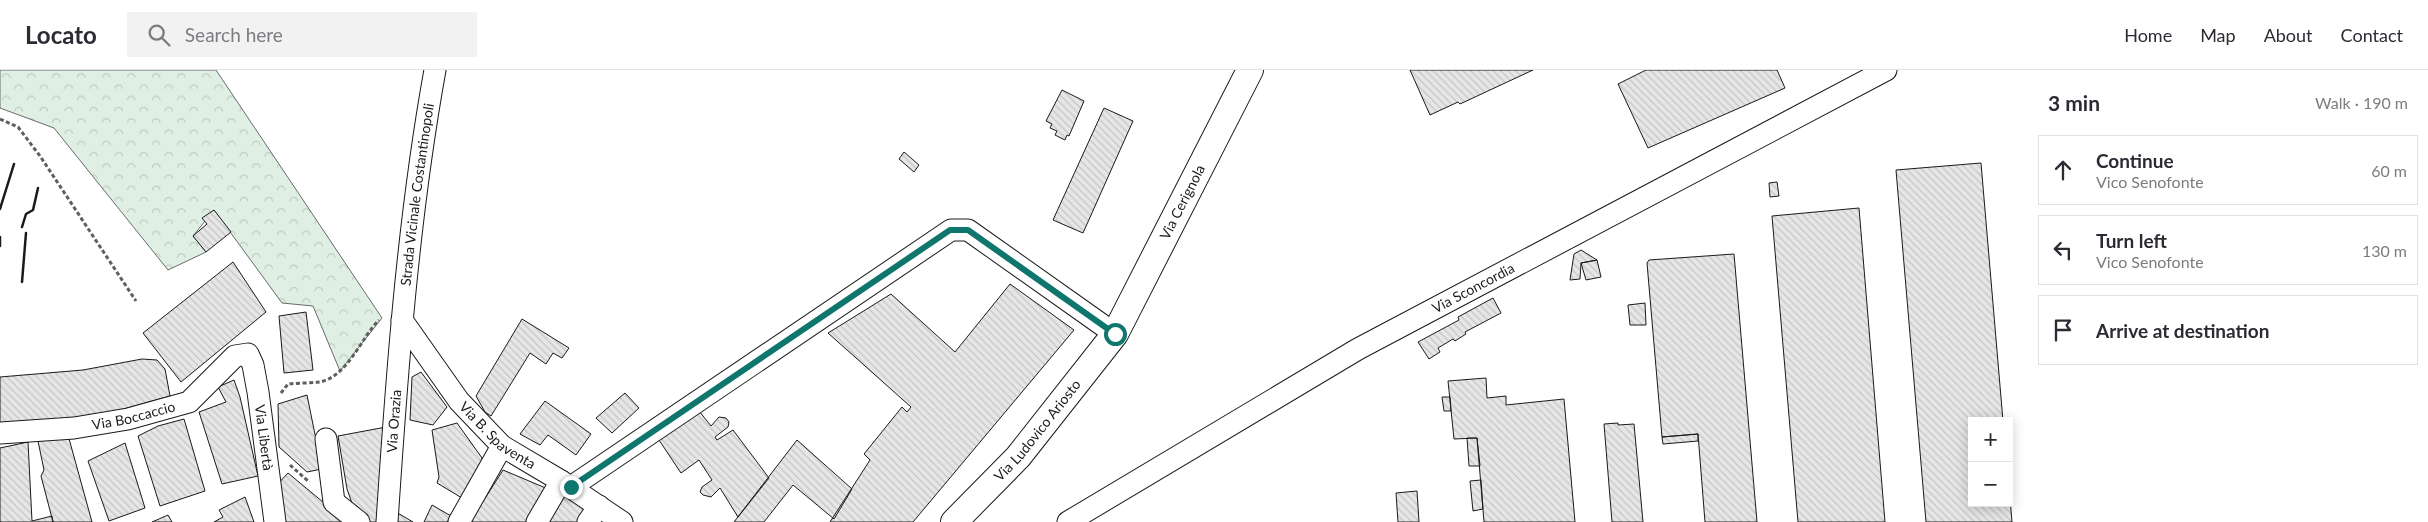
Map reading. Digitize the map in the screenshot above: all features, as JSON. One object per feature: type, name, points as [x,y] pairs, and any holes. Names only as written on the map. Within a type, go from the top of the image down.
[{"type":"street","name":"Strada Vicinale Costantinopoli","points":[[402,320],[422,143],[435,70]]},
{"type":"street","name":"Via Cerignola","points":[[1115,334],[1250,70]]},
{"type":"street","name":"Via Sconcordia","points":[[1068,522],[1358,349],[1886,70]]},
{"type":"street","points":[[536,522],[566,484],[950,230],[968,230],[1115,334]]},
{"type":"street","name":"Via B. Spaventa","points":[[402,320],[459,401],[502,446],[566,484],[594,514],[622,522]]},
{"type":"street","name":"Via Orazia","points":[[387,522],[402,320]]},
{"type":"street","name":"Via Ludovico Ariosto","points":[[954,522],[1018,457],[1115,334]]},
{"type":"street","name":"Via Boccaccio","points":[[0,433],[74,428],[128,419],[189,402],[235,356],[248,354]]},
{"type":"street","name":"Via Libertà","points":[[248,354],[253,365],[275,522]]},
{"type":"street","points":[[326,439],[334,502],[359,522]]},
{"type":"street","points":[[460,522],[502,446]]},
{"type":"path","points":[[0,118],[18,127],[40,156],[136,301]]},
{"type":"path","points":[[276,399],[288,384],[322,381],[340,371],[370,330],[382,318],[402,320]]},
{"type":"path","points":[[265,445],[334,502]]},
{"type":"green space","points":[[0,70],[216,70],[382,318],[340,371],[313,306],[282,303],[214,210],[193,236],[206,252],[168,270],[54,128],[0,108]]},
{"type":"building","points":[[1410,70],[1533,70],[1460,104],[1458,102],[1430,115]]},
{"type":"building","points":[[1646,70],[1777,70],[1785,88],[1648,148],[1618,84]]},
{"type":"building","points":[[1062,90],[1084,101],[1069,136],[1067,135],[1065,140],[1055,135],[1057,131],[1050,128],[1052,124],[1046,121]]},
{"type":"building","points":[[1104,108],[1133,121],[1083,233],[1053,220]]},
{"type":"building","points":[[904,152],[919,165],[914,172],[899,159]]},
{"type":"building","points":[[1981,163],[2003,417],[1968,417],[1968,507],[2011,507],[2012,522],[1926,522],[1896,170]]},
{"type":"building","points":[[1777,182],[1779,196],[1770,197],[1769,183]]},
{"type":"building","points":[[1859,208],[1885,522],[1798,522],[1772,216]]},
{"type":"building","points":[[214,210],[231,232],[206,252],[193,236],[207,224],[202,218]]},
{"type":"building","points":[[1581,250],[1597,260],[1581,263],[1580,279],[1570,280],[1574,254]]},
{"type":"building","points":[[1734,254],[1757,522],[1705,522],[1698,434],[1662,437],[1647,263],[1649,260]]},
{"type":"building","points":[[1597,260],[1601,277],[1586,280],[1581,263]]},
{"type":"building","points":[[233,262],[266,312],[181,382],[143,333]]},
{"type":"building","points":[[1010,284],[1074,330],[913,522],[830,522],[870,460],[864,454],[902,407],[907,412],[911,407],[828,333],[891,294],[955,352]]},
{"type":"building","points":[[1493,298],[1501,313],[1465,332],[1466,334],[1455,341],[1453,339],[1438,348],[1440,352],[1429,359],[1418,342],[1459,320],[1458,317]]},
{"type":"building","points":[[1645,303],[1646,325],[1630,325],[1628,305]]},
{"type":"building","points":[[306,312],[313,370],[284,373],[279,316]]},
{"type":"building","points":[[522,319],[569,348],[562,358],[553,353],[546,364],[530,353],[491,416],[485,412],[476,396]]},
{"type":"building","points":[[142,359],[157,360],[165,369],[170,396],[88,419],[0,428],[0,377],[83,370]]},
{"type":"building","points":[[421,372],[447,407],[433,425],[410,420],[412,377]]},
{"type":"building","points":[[1486,378],[1487,398],[1506,396],[1506,405],[1564,399],[1575,522],[1484,522],[1477,438],[1454,439],[1448,381]]},
{"type":"building","points":[[234,380],[240,397],[258,476],[222,484],[199,412],[226,402],[218,387]]},
{"type":"building","points":[[625,393],[639,408],[612,433],[596,418]]},
{"type":"building","points":[[307,395],[322,469],[307,472],[279,447],[278,404]]},
{"type":"building","points":[[1442,397],[1450,397],[1451,411],[1444,411]]},
{"type":"building","points":[[545,401],[591,434],[576,455],[548,435],[540,445],[520,434]]},
{"type":"building","points":[[699,411],[711,426],[719,417],[726,418],[729,422],[728,427],[715,437],[717,440],[733,430],[769,478],[738,517],[720,488],[711,497],[700,492],[702,487],[712,480],[699,460],[681,473],[659,440]]},
{"type":"building","points":[[184,419],[205,491],[160,506],[138,436],[158,426]]},
{"type":"building","points":[[457,423],[482,458],[482,465],[462,498],[437,483],[439,477],[432,430]]},
{"type":"building","points":[[1618,423],[1618,425],[1634,424],[1643,522],[1612,522],[1604,424]]},
{"type":"building","points":[[386,427],[380,522],[366,522],[354,509],[347,489],[338,436]]},
{"type":"building","points":[[1698,434],[1698,441],[1663,444],[1662,437]]},
{"type":"building","points":[[68,435],[92,522],[53,522],[41,476],[44,470],[38,441]]},
{"type":"building","points":[[1467,438],[1477,438],[1480,466],[1469,466]]},
{"type":"building","points":[[797,440],[852,489],[834,519],[793,485],[764,522],[734,522]]},
{"type":"building","points":[[28,442],[32,521],[52,516],[53,522],[0,522],[0,448]]},
{"type":"building","points":[[125,443],[145,508],[109,521],[88,461]]},
{"type":"building","points":[[503,470],[548,489],[527,522],[470,522]]},
{"type":"building","points":[[288,473],[347,522],[283,522],[275,487]]},
{"type":"building","points":[[1481,480],[1483,509],[1473,511],[1470,481]]},
{"type":"building","points":[[1417,491],[1419,522],[1398,522],[1396,493]]},
{"type":"building","points":[[563,496],[587,506],[577,522],[546,522]]},
{"type":"building","points":[[245,497],[254,522],[214,522],[223,517],[219,510]]},
{"type":"building","points":[[432,505],[451,516],[447,522],[424,522]]},
{"type":"building","points":[[396,512],[413,522],[395,522]]},
{"type":"building","points":[[168,515],[172,522],[152,522]]},
{"type":"wall","points":[[0,209],[14,164]]},
{"type":"wall","points":[[22,227],[26,214],[33,210],[38,188]]},
{"type":"wall","points":[[22,282],[26,233]]},
{"type":"wall","points":[[0,237],[0,246]]},
{"type":"route","points":[[571,487],[950,230],[968,230],[1115,334]]}]
